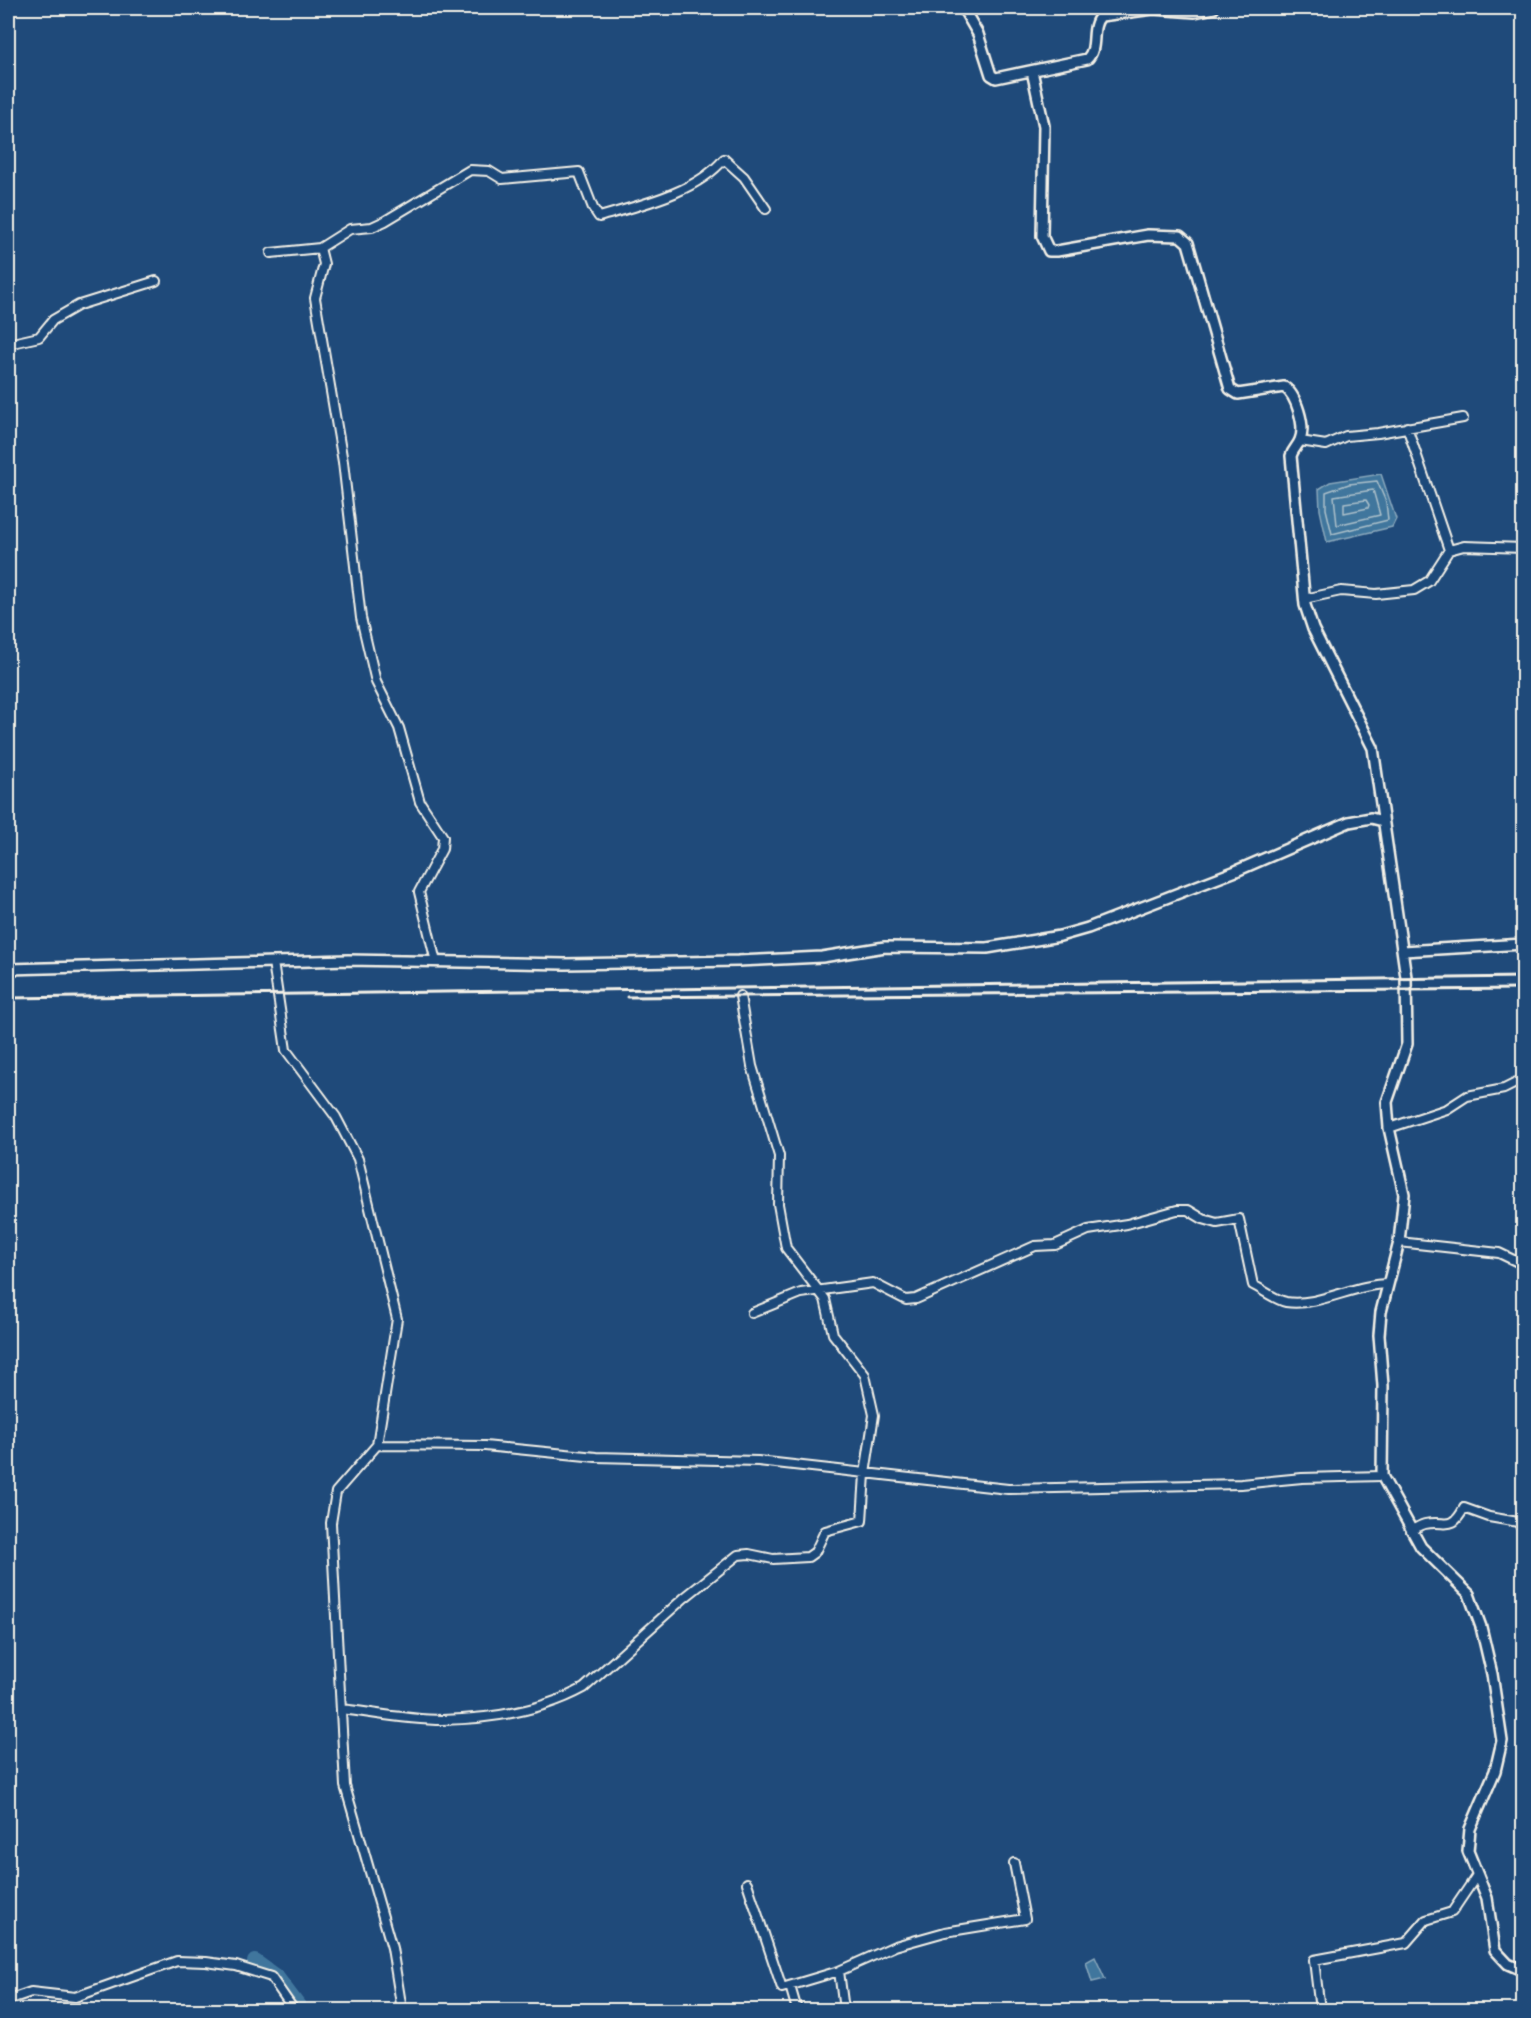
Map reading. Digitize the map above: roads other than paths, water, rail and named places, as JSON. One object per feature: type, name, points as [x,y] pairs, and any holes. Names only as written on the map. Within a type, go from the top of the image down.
[{"type":"street","points":[[963,8],[978,34],[993,77],[1090,57],[1096,21],[1101,16],[1153,9],[1195,12],[1214,8]]},
{"type":"street","points":[[1032,70],[1044,126],[1042,236],[1045,247],[1049,251],[1058,251],[1148,235],[1185,238],[1210,316],[1226,383],[1230,389],[1238,394],[1271,387],[1288,389],[1295,402],[1301,431],[1300,441],[1294,447],[1292,456],[1304,599],[1310,623],[1371,741],[1403,951],[1409,1028],[1403,1059],[1390,1090],[1389,1128],[1404,1194],[1399,1242],[1388,1284],[1379,1335],[1383,1386],[1382,1476],[1428,1556],[1469,1594],[1481,1627],[1492,1674],[1502,1741],[1495,1771],[1470,1829],[1467,1843],[1470,1859],[1487,1898],[1495,1950],[1508,1964],[1524,1971]]},
{"type":"street","points":[[270,253],[320,248],[350,230],[372,227],[470,170],[489,171],[502,179],[579,172],[593,208],[599,217],[674,192],[712,173],[724,159],[744,177],[766,208]]},
{"type":"street","points":[[320,248],[324,264],[315,298],[344,462],[361,618],[376,682],[399,728],[420,802],[443,837],[442,849],[419,892],[436,962]]},
{"type":"street","points":[[8,344],[39,337],[53,320],[79,305],[156,281]]},
{"type":"street","points":[[1300,441],[1326,446],[1346,436],[1463,418]]},
{"type":"street","points":[[1407,427],[1449,550]]},
{"type":"street","points":[[1304,599],[1341,591],[1376,594],[1414,590],[1429,581],[1449,550],[1464,546],[1524,548]]},
{"type":"street","points":[[8,969],[273,962],[564,964],[749,960],[822,957],[885,947],[959,949],[1018,944],[1060,936],[1115,918],[1236,871],[1355,820],[1371,818],[1383,821]]},
{"type":"street","points":[[1403,951],[1524,944]]},
{"type":"street","points":[[273,962],[286,1050],[336,1117],[358,1158],[390,1288],[396,1330],[385,1380],[377,1445],[371,1455],[336,1492],[331,1509],[345,1786],[393,1948],[402,2010]]},
{"type":"street","points":[[342,1709],[441,1720],[513,1713],[568,1697],[584,1688],[684,1598],[738,1555],[749,1554],[772,1559],[808,1557],[815,1552],[825,1531],[862,1521],[865,1474],[874,1415],[865,1375],[834,1334],[825,1299],[786,1248],[778,1203],[779,1156],[752,1066],[740,996]]},
{"type":"street","points":[[1389,1128],[1447,1109],[1467,1096],[1504,1089],[1524,1078]]},
{"type":"street","points":[[752,1313],[801,1293],[873,1283],[906,1300],[916,1299],[1035,1246],[1055,1245],[1088,1230],[1127,1224],[1177,1210],[1188,1210],[1216,1223],[1239,1219],[1253,1285],[1286,1302],[1318,1299],[1372,1284],[1388,1284]]},
{"type":"street","points":[[1399,1242],[1499,1253],[1524,1265]]},
{"type":"street","points":[[377,1445],[485,1446],[596,1457],[758,1461],[1008,1489],[1230,1484],[1302,1478],[1382,1476]]},
{"type":"street","points":[[1411,1530],[1426,1524],[1450,1524],[1458,1520],[1464,1508],[1489,1517],[1518,1522],[1524,1532]]},
{"type":"street","points":[[747,1883],[782,1988],[839,1971],[895,1946],[945,1932],[1025,1919],[1014,1863]]},
{"type":"street","points":[[1320,2010],[1314,1960],[1406,1943],[1426,1920],[1452,1912],[1477,1875]]},
{"type":"street","points":[[8,2000],[31,1992],[75,1997],[177,1961],[206,1962],[236,1966],[271,1977],[294,2010]]},
{"type":"street","points":[[839,1971],[844,2010]]},
{"type":"street","points":[[790,1986],[797,2010]]},
{"type":"water","points":[[1381,474],[1396,519],[1392,527],[1327,542],[1320,510],[1319,489],[1330,482]]},
{"type":"water","points":[[1095,1957],[1105,1979],[1092,1982],[1086,1962]]},
{"type":"waterway","points":[[255,1962],[277,1978],[301,2010]]},
{"type":"waterway","points":[[255,1962],[277,1978],[301,2010]]},
{"type":"railway","points":[[8,998],[1524,977]]},
{"type":"railway","points":[[627,997],[1524,989]]}]
